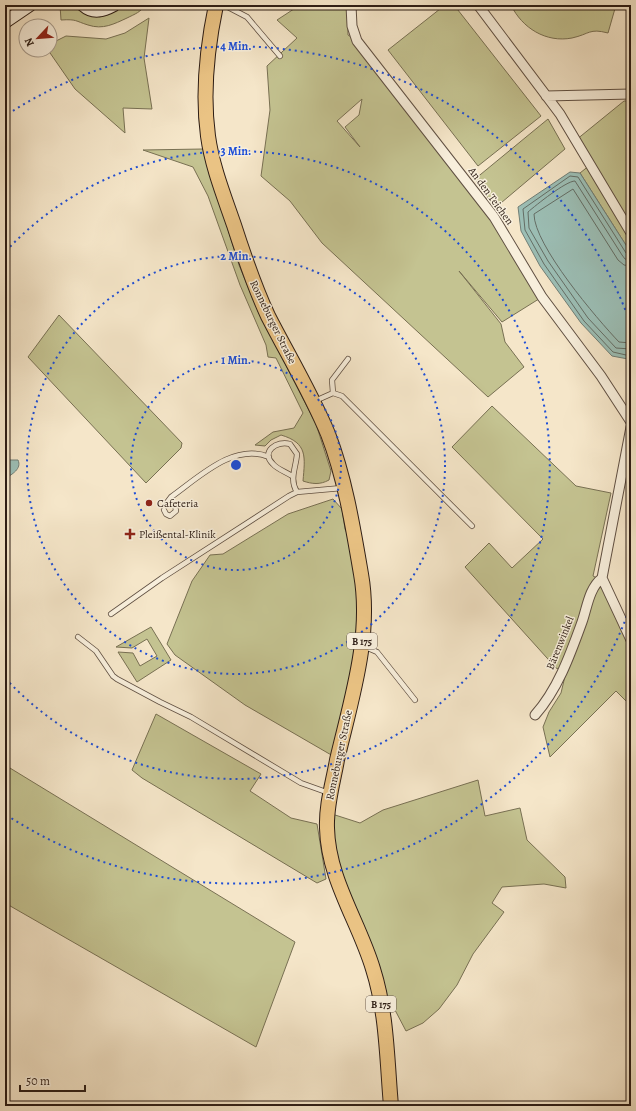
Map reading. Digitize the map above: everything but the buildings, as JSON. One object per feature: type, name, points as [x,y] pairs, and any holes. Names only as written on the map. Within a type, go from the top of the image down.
[{"type":"main road","points":[[5,22],[30,5]]},
{"type":"main road","points":[[83,5],[96,11],[114,5]]},
{"type":"main road","name":"Ronneburger Straße","points":[[216,5],[210,36],[206,74],[206,117],[212,155],[254,283],[329,436],[343,488],[362,583],[364,615],[362,646],[330,793],[326,825],[330,857],[339,884],[367,951],[378,987],[391,1106]]},
{"type":"street","name":"An den Teichen","points":[[351,5],[352,26],[357,40],[494,217],[542,297],[601,376],[631,422]]},
{"type":"street","points":[[478,5],[560,114],[631,233]]},
{"type":"street","points":[[546,96],[631,94]]},
{"type":"street","name":"Bärenwinkel","points":[[535,715],[548,700],[559,679],[582,622],[595,584],[602,578],[631,433]]},
{"type":"street","points":[[602,578],[631,640]]},
{"type":"lane","points":[[224,5],[247,17],[280,56]]},
{"type":"lane","points":[[333,393],[332,380],[348,359]]},
{"type":"lane","points":[[313,402],[333,393],[342,396],[472,526]]},
{"type":"lane","points":[[269,457],[273,446],[278,443],[290,444],[297,454],[292,476],[294,487],[297,492]]},
{"type":"lane","points":[[169,500],[174,505],[176,512],[170,516],[166,514],[164,507],[171,497],[208,471],[236,455],[259,452],[269,457],[272,464],[292,476]]},
{"type":"lane","points":[[111,614],[162,578],[297,492],[343,488]]},
{"type":"lane","points":[[78,637],[96,651],[113,676],[117,679],[191,717],[300,783],[330,793]]},
{"type":"lane","points":[[362,646],[377,652],[415,700]]},
{"type":"shaded area","points":[[60,5],[70,6],[91,15],[100,17],[125,5],[145,5],[140,11],[127,18],[108,26],[99,27],[73,20],[61,20]]},
{"type":"shaded area","points":[[300,5],[347,5],[348,35],[357,41],[494,217],[542,297],[502,322],[459,271],[501,324],[505,342],[524,367],[488,397],[322,243],[290,201],[261,176],[270,110],[267,66],[297,38],[277,20]],"holes":[[[362,99],[359,115],[345,127],[360,147],[337,121]]]},
{"type":"shaded area","points":[[445,5],[454,5],[541,116],[478,166],[388,50]]},
{"type":"shaded area","points":[[511,5],[616,5],[608,33],[593,31],[572,38],[562,39],[544,36],[528,27]]},
{"type":"shaded area","points":[[149,18],[144,58],[152,109],[123,108],[125,133],[75,89],[54,58],[58,58],[58,40],[66,36],[106,39],[125,33]]},
{"type":"shaded area","points":[[624,101],[631,101],[631,253],[580,173],[590,165],[576,140]]},
{"type":"shaded area","points":[[548,119],[565,149],[495,208],[475,179]]},
{"type":"shaded area","points":[[203,149],[239,265],[258,311],[316,424],[331,471],[329,480],[326,482],[316,484],[303,481],[303,452],[296,442],[290,438],[281,435],[271,440],[265,446],[255,445],[273,432],[294,428],[303,413],[276,358],[268,357],[266,345],[240,285],[208,196],[193,167],[143,150]]},
{"type":"shaded area","points":[[59,315],[182,443],[181,448],[146,483],[28,357]]},
{"type":"shaded area","points":[[492,406],[576,486],[611,493],[593,576],[599,579],[631,647],[631,712],[629,704],[616,691],[550,757],[543,727],[549,712],[561,693],[566,672],[556,668],[465,567],[489,543],[512,568],[543,539],[452,447]]},
{"type":"shaded area","points":[[333,499],[342,509],[345,529],[349,537],[354,565],[359,619],[356,631],[357,645],[333,756],[245,705],[175,655],[167,644],[192,581],[210,555],[223,554],[288,514]]},
{"type":"shaded area","points":[[151,627],[171,660],[137,682],[118,652],[133,653],[140,666],[157,656],[147,639],[132,648],[116,647]]},
{"type":"shaded area","points":[[156,714],[261,774],[250,791],[291,818],[317,824],[326,879],[317,883],[142,778],[132,770]]},
{"type":"shaded area","points":[[5,765],[295,942],[256,1047],[5,903]]},
{"type":"shaded area","points":[[478,780],[485,816],[520,808],[527,840],[565,877],[566,888],[544,884],[502,887],[492,903],[504,912],[473,954],[457,985],[439,1009],[423,1023],[406,1031],[395,1010],[385,1004],[336,862],[332,814],[360,823],[383,810]]},
{"type":"water","points":[[570,172],[580,173],[631,253],[631,357],[628,359],[612,356],[581,323],[540,266],[521,231],[518,207]]},
{"type":"water","points":[[10,460],[18,460],[19,466],[16,471],[5,479],[5,463]]},
{"type":"place","name":"Cafeteria","points":[[149,503]]},
{"type":"place","name":"Pleißental-Klinik","points":[[130,534]]}]
